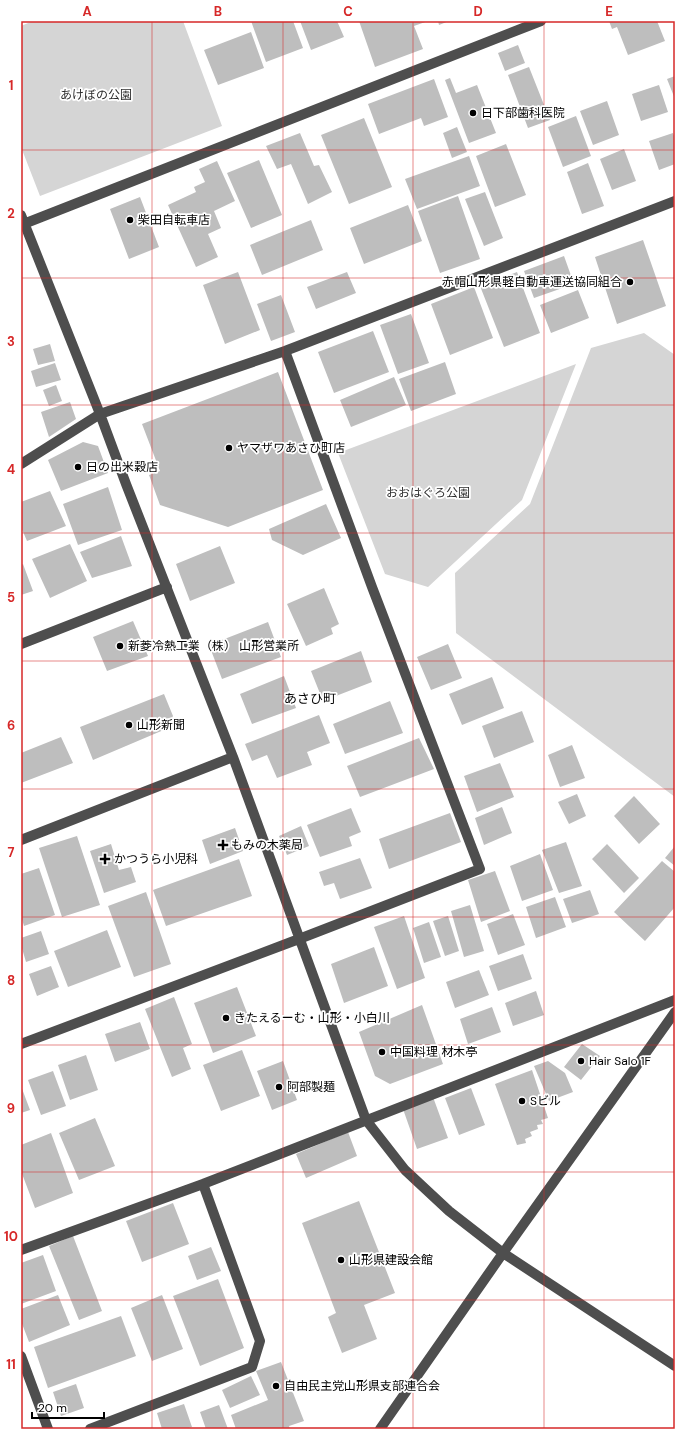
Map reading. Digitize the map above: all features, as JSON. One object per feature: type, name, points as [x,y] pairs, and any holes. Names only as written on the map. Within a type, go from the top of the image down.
[{"type":"street","points":[[541,21],[527,23],[22,221],[100,414],[233,757],[366,1120],[405,1170],[449,1211],[503,1253],[675,1366]]},
{"type":"street","points":[[21,464],[100,414],[285,350],[675,201]]},
{"type":"street","points":[[21,1044],[480,869],[372,587],[285,350]]},
{"type":"street","points":[[21,644],[167,587]]},
{"type":"street","points":[[21,840],[233,757]]},
{"type":"street","points":[[21,1250],[203,1184],[675,1000]]},
{"type":"street","points":[[380,1429],[503,1253],[675,1012]]},
{"type":"street","points":[[90,1429],[252,1367],[260,1341],[203,1184]]},
{"type":"street","points":[[21,1356],[48,1429]]},
{"type":"green space","name":"あけぼの公園","points":[[33,21],[183,21],[222,126],[40,196],[21,147],[21,26]]},
{"type":"green space","points":[[644,333],[675,355],[675,797],[456,633],[455,573],[530,504],[591,348]]},
{"type":"green space","name":"おおはぐろ公園","points":[[576,364],[522,500],[428,587],[385,574],[338,453]]},
{"type":"building","points":[[251,21],[293,21],[303,48],[266,62]]},
{"type":"building","points":[[300,21],[337,21],[344,37],[311,50]]},
{"type":"building","points":[[359,21],[428,21],[414,26],[423,49],[375,67]]},
{"type":"building","points":[[438,21],[449,21],[439,25]]},
{"type":"building","points":[[609,21],[657,21],[665,41],[628,55],[617,27],[612,29]]},
{"type":"building","points":[[251,32],[264,68],[218,85],[204,50]]},
{"type":"building","points":[[518,45],[525,63],[505,71],[498,53]]},
{"type":"building","points":[[529,67],[550,120],[528,128],[508,75]]},
{"type":"building","points":[[675,76],[675,99],[667,79]]},
{"type":"building","name":"日下部歯科医院","points":[[450,78],[456,93],[477,85],[496,133],[469,143],[445,80]]},
{"type":"building","points":[[434,79],[448,117],[424,126],[421,118],[379,134],[368,104]]},
{"type":"building","points":[[659,85],[668,112],[641,121],[632,94]]},
{"type":"building","points":[[607,101],[619,135],[593,145],[580,111]]},
{"type":"building","points":[[576,116],[591,156],[563,167],[548,127]]},
{"type":"building","points":[[364,118],[392,187],[349,204],[321,135]]},
{"type":"building","points":[[457,127],[467,152],[452,158],[443,133]]},
{"type":"building","points":[[300,133],[314,166],[319,165],[332,192],[308,204],[291,164],[277,169],[266,146]]},
{"type":"building","points":[[673,133],[675,139],[675,164],[659,170],[649,141]]},
{"type":"building","points":[[506,144],[526,195],[495,207],[476,156]]},
{"type":"building","points":[[624,149],[636,181],[612,190],[600,159]]},
{"type":"building","points":[[469,156],[480,186],[417,209],[405,179]]},
{"type":"building","points":[[259,160],[282,215],[251,228],[227,173]]},
{"type":"building","points":[[217,161],[235,201],[214,211],[221,228],[208,234],[218,257],[196,267],[168,205],[196,192],[194,187],[205,182],[199,169]]},
{"type":"building","points":[[588,163],[604,206],[582,214],[567,172]]},
{"type":"building","points":[[485,192],[503,238],[484,246],[465,199]]},
{"type":"building","points":[[458,196],[480,259],[440,273],[418,211]]},
{"type":"building","points":[[140,197],[159,247],[129,259],[110,209]]},
{"type":"building","points":[[408,205],[422,241],[364,264],[350,228]]},
{"type":"building","points":[[311,220],[323,250],[262,275],[250,245]]},
{"type":"building","name":"赤帽山形県軽自動車運送協同組合","points":[[643,240],[666,306],[617,324],[595,257]]},
{"type":"building","points":[[564,256],[574,284],[534,298],[524,271]]},
{"type":"building","points":[[238,272],[260,330],[225,344],[203,285]]},
{"type":"building","points":[[347,272],[356,293],[316,309],[307,287]]},
{"type":"building","points":[[517,272],[540,333],[504,347],[480,286]]},
{"type":"building","points":[[474,287],[493,338],[450,355],[431,304]]},
{"type":"building","points":[[578,290],[589,318],[551,333],[540,305]]},
{"type":"building","points":[[281,295],[295,332],[271,341],[257,304]]},
{"type":"building","points":[[411,314],[429,363],[398,374],[380,325]]},
{"type":"building","points":[[373,331],[389,372],[334,393],[318,352]]},
{"type":"building","points":[[50,344],[55,361],[38,365],[33,349]]},
{"type":"building","points":[[445,362],[456,394],[411,411],[399,379]]},
{"type":"building","points":[[55,363],[61,380],[36,387],[31,371]]},
{"type":"building","name":"ヤマザワあさひ町店","points":[[278,372],[323,490],[228,527],[160,505],[149,475],[160,471],[142,424]]},
{"type":"building","points":[[394,377],[406,405],[351,427],[340,400]]},
{"type":"building","points":[[56,385],[62,401],[49,406],[43,390]]},
{"type":"building","points":[[70,402],[76,419],[49,437],[41,412]]},
{"type":"building","name":"日の出米穀店","points":[[83,442],[98,446],[108,473],[61,491],[48,460]]},
{"type":"building","points":[[108,487],[122,530],[78,545],[63,504]]},
{"type":"building","points":[[50,491],[66,526],[27,541],[21,527],[21,502]]},
{"type":"building","points":[[326,504],[341,538],[303,555],[272,540],[269,529]]},
{"type":"building","points":[[121,536],[132,566],[92,578],[80,552]]},
{"type":"building","points":[[70,544],[87,581],[50,598],[32,559]]},
{"type":"building","points":[[220,546],[235,583],[190,601],[176,564]]},
{"type":"building","points":[[23,564],[33,591],[21,595],[21,565]]},
{"type":"building","points":[[324,588],[339,624],[331,628],[333,634],[306,646],[287,604]]},
{"type":"building","name":"新菱冷熱工業（株） 山形営業所","points":[[133,621],[148,656],[107,671],[93,637]]},
{"type":"building","points":[[268,622],[281,657],[222,679],[209,645]]},
{"type":"building","points":[[448,644],[462,678],[431,690],[417,657]]},
{"type":"building","points":[[361,651],[372,682],[323,701],[311,671]]},
{"type":"building","points":[[284,676],[296,708],[252,724],[240,694]]},
{"type":"building","points":[[492,677],[504,708],[462,725],[449,694]]},
{"type":"building","points":[[164,694],[173,716],[166,729],[93,760],[80,727]]},
{"type":"building","points":[[390,701],[403,733],[345,754],[333,724]]},
{"type":"building","points":[[522,711],[534,742],[494,758],[482,726]]},
{"type":"building","points":[[319,715],[330,743],[307,752],[312,765],[277,778],[267,755],[252,761],[245,744]]},
{"type":"building","points":[[61,737],[73,763],[21,783],[21,753]]},
{"type":"building","points":[[419,738],[434,769],[360,797],[347,766]]},
{"type":"building","points":[[572,745],[585,778],[560,787],[548,755]]},
{"type":"building","points":[[500,763],[514,797],[477,812],[464,776]]},
{"type":"building","points":[[577,794],[586,816],[569,824],[558,802]]},
{"type":"building","points":[[634,796],[660,824],[639,844],[614,816]]},
{"type":"building","points":[[502,807],[512,833],[484,845],[475,818]]},
{"type":"building","points":[[351,808],[361,832],[349,837],[352,846],[320,857],[307,825]]},
{"type":"building","points":[[450,813],[461,842],[389,869],[379,839]]},
{"type":"building","points":[[301,826],[309,846],[287,855],[279,836]]},
{"type":"building","points":[[235,828],[243,851],[210,864],[202,840]]},
{"type":"building","points":[[77,836],[100,905],[62,917],[39,848]]},
{"type":"building","points":[[566,842],[582,886],[559,893],[542,850]]},
{"type":"building","points":[[111,844],[119,870],[131,867],[136,882],[104,893],[90,851]]},
{"type":"building","points":[[607,844],[639,878],[624,893],[592,859]]},
{"type":"building","points":[[675,846],[675,866],[665,858]]},
{"type":"building","points":[[540,854],[553,890],[522,901],[510,866]]},
{"type":"building","points":[[360,858],[372,888],[340,899],[334,883],[324,886],[319,872]]},
{"type":"building","points":[[239,859],[252,896],[166,926],[153,890]]},
{"type":"building","points":[[662,861],[675,872],[675,907],[645,941],[614,912]]},
{"type":"building","points":[[39,868],[55,915],[24,926],[21,916],[21,874]]},
{"type":"building","points":[[495,871],[510,911],[481,922],[468,880]]},
{"type":"building","points":[[590,890],[599,914],[572,923],[563,899]]},
{"type":"building","points":[[146,892],[171,964],[134,977],[108,906]]},
{"type":"building","points":[[555,897],[566,927],[536,938],[526,907]]},
{"type":"building","points":[[470,905],[484,951],[464,957],[451,911]]},
{"type":"building","points":[[513,914],[525,945],[498,955],[487,924]]},
{"type":"building","points":[[404,916],[425,978],[397,989],[374,927]]},
{"type":"building","points":[[448,916],[459,951],[445,956],[433,921]]},
{"type":"building","points":[[429,922],[441,957],[424,963],[413,928]]},
{"type":"building","points":[[107,930],[121,967],[68,987],[54,951]]},
{"type":"building","points":[[41,931],[49,954],[26,962],[21,945],[21,938]]},
{"type":"building","points":[[374,947],[388,986],[344,1003],[331,964]]},
{"type":"building","points":[[523,954],[532,979],[498,991],[489,966]]},
{"type":"building","points":[[51,966],[59,987],[37,996],[29,974]]},
{"type":"building","points":[[479,970],[489,995],[455,1008],[446,982]]},
{"type":"building","points":[[237,987],[256,1036],[213,1053],[194,1003]]},
{"type":"building","points":[[536,991],[544,1015],[513,1026],[505,1003]]},
{"type":"building","points":[[174,997],[192,1044],[183,1048],[191,1069],[172,1077],[145,1009]]},
{"type":"building","points":[[422,1005],[443,1064],[390,1084],[375,1076],[359,1032]]},
{"type":"building","points":[[492,1007],[501,1032],[468,1044],[460,1019]]},
{"type":"building","points":[[140,1022],[150,1049],[115,1062],[105,1034]]},
{"type":"building","points":[[582,1044],[600,1056],[581,1080],[564,1067]]},
{"type":"building","points":[[242,1050],[260,1096],[221,1111],[203,1065]]},
{"type":"building","points":[[86,1055],[98,1090],[70,1100],[58,1065]]},
{"type":"building","points":[[283,1061],[297,1100],[272,1110],[257,1071]]},
{"type":"building","points":[[548,1061],[565,1073],[573,1092],[549,1101],[534,1066]]},
{"type":"building","name":"Sビル","points":[[532,1070],[548,1118],[541,1120],[543,1124],[537,1125],[538,1129],[530,1132],[532,1136],[525,1139],[526,1143],[517,1145],[495,1084]]},
{"type":"building","points":[[53,1071],[66,1106],[41,1115],[28,1080]]},
{"type":"building","points":[[21,1086],[30,1110],[21,1113]]},
{"type":"building","points":[[471,1088],[485,1125],[459,1135],[445,1098]]},
{"type":"building","points":[[433,1097],[448,1138],[417,1149],[403,1109]]},
{"type":"building","points":[[95,1118],[115,1166],[79,1180],[59,1133]]},
{"type":"building","points":[[348,1132],[357,1156],[306,1178],[296,1154]]},
{"type":"building","points":[[51,1133],[73,1193],[35,1208],[21,1171],[21,1145]]},
{"type":"building","points":[[359,1201],[395,1293],[364,1305],[377,1339],[342,1353],[328,1317],[336,1313],[302,1223]]},
{"type":"building","points":[[173,1203],[189,1244],[142,1262],[126,1221]]},
{"type":"building","points":[[73,1236],[102,1311],[79,1320],[49,1246]]},
{"type":"building","points":[[211,1247],[221,1271],[197,1280],[188,1256]]},
{"type":"building","points":[[43,1255],[56,1291],[21,1304],[21,1263]]},
{"type":"building","points":[[218,1279],[244,1348],[200,1366],[173,1296]]},
{"type":"building","points":[[58,1295],[70,1325],[29,1342],[21,1321],[21,1309]]},
{"type":"building","points":[[162,1295],[183,1349],[152,1361],[131,1308]]},
{"type":"building","points":[[121,1316],[136,1356],[48,1388],[34,1347]]},
{"type":"building","name":"自由民主党山形県支部連合会","points":[[281,1362],[304,1421],[289,1426],[290,1429],[236,1429],[231,1415],[268,1400],[256,1371]]},
{"type":"building","points":[[251,1376],[260,1395],[230,1408],[222,1390]]},
{"type":"building","points":[[76,1384],[84,1408],[61,1416],[53,1392]]},
{"type":"building","points":[[184,1404],[192,1427],[185,1429],[162,1429],[157,1413]]},
{"type":"building","points":[[219,1405],[228,1429],[206,1429],[200,1412]]},
{"type":"place","name":"日下部歯科医院","points":[[473,113]]},
{"type":"place","name":"柴田自転車店","points":[[130,220]]},
{"type":"place","name":"赤帽山形県軽自動車運送協同組合","points":[[630,282]]},
{"type":"place","name":"ヤマザワあさひ町店","points":[[229,448]]},
{"type":"place","name":"日の出米穀店","points":[[78,467]]},
{"type":"place","name":"新菱冷熱工業（株） 山形営業所","points":[[120,646]]},
{"type":"place","name":"山形新聞","points":[[129,725]]},
{"type":"place","name":"もみの木薬局","points":[[223,845]]},
{"type":"place","name":"かつうら小児科","points":[[105,859]]},
{"type":"place","name":"きたえるーむ・山形・小白川","points":[[226,1018]]},
{"type":"place","name":"中国料理 材木亭","points":[[382,1052]]},
{"type":"place","name":"Hair Salo 1F","points":[[581,1061]]},
{"type":"place","name":"阿部製麺","points":[[279,1087]]},
{"type":"place","name":"Sビル","points":[[522,1101]]},
{"type":"place","name":"山形県建設会館","points":[[341,1260]]},
{"type":"place","name":"自由民主党山形県支部連合会","points":[[276,1386]]},
{"type":"district","name":"あさひ町","points":[[310,698]]}]
